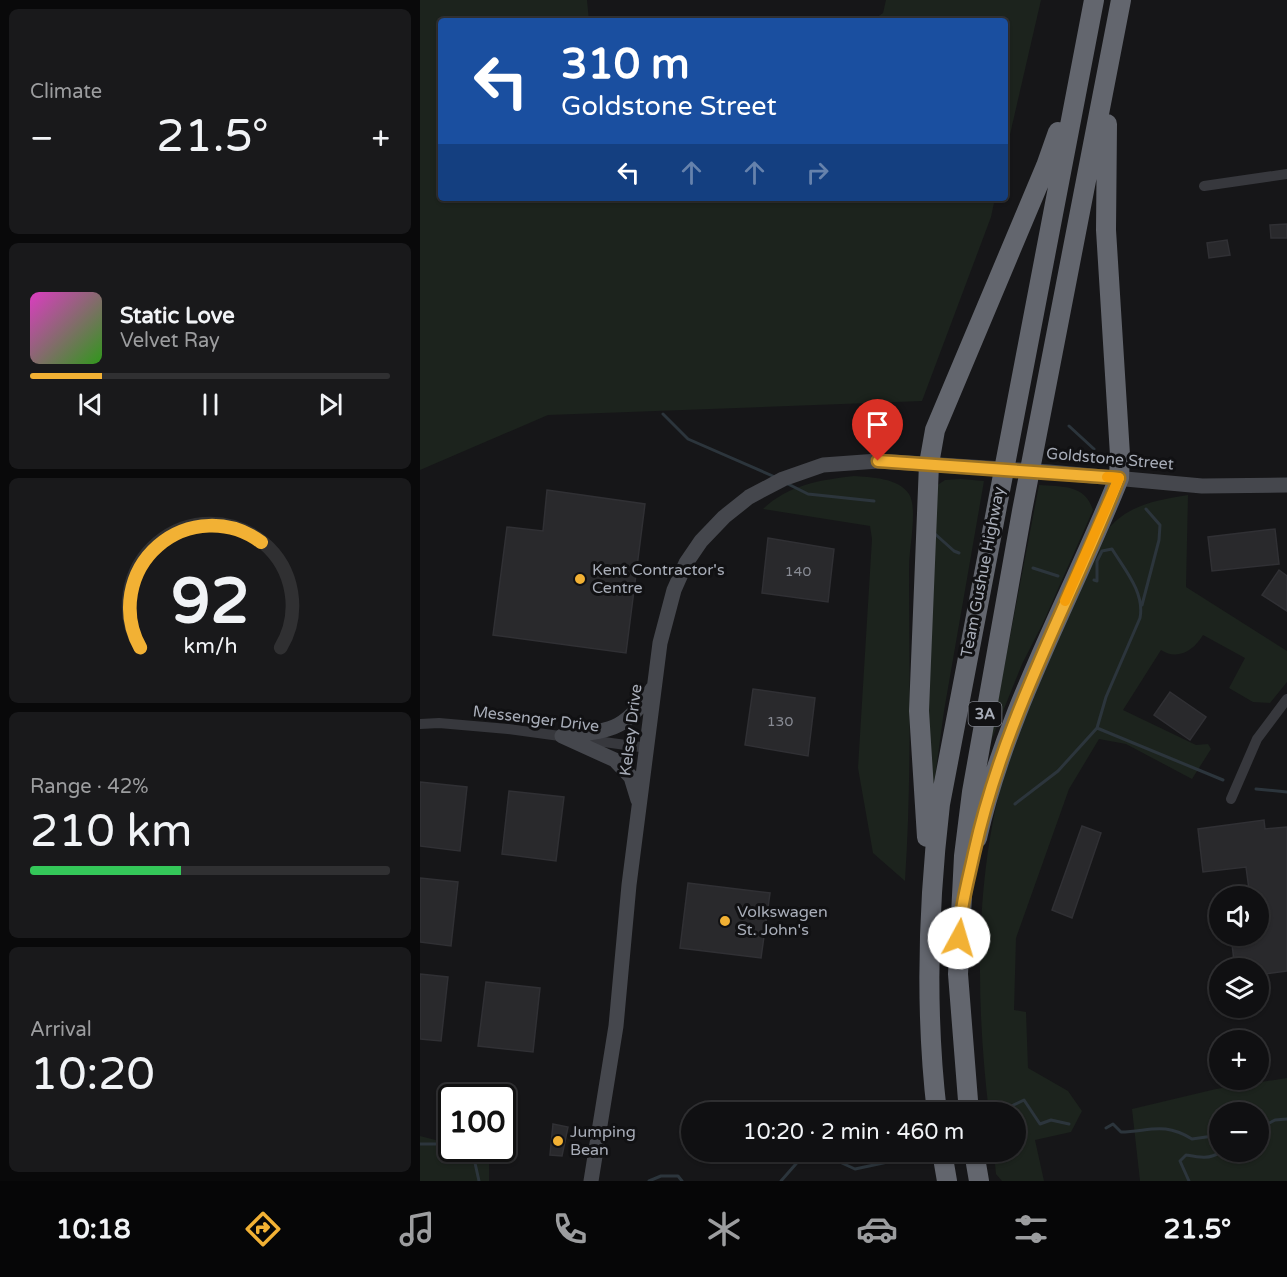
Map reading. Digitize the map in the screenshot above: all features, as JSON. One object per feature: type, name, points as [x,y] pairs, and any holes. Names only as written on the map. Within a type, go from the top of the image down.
[{"type":"highway","name":"Team Gushue Highway","points":[[936,1102],[931,1034],[931,900],[946,765],[1094,0]]},
{"type":"highway","name":"Team Gushue Highway","points":[[968,1102],[960,1023],[959,920],[964,856],[974,782],[1022,511],[1121,0]]},
{"type":"highway","points":[[931,900],[919,711],[929,464],[935,430],[1046,166],[1084,53]]},
{"type":"highway","points":[[959,920],[985,805],[999,760],[1025,690],[1119,478],[1120,455],[1106,230],[1109,58]]},
{"type":"highway","points":[[944,1162],[947,1181]]},
{"type":"highway","points":[[976,1162],[979,1181]]},
{"type":"main road","name":"Kelsey Drive","points":[[591,1181],[616,1026],[629,885],[641,808],[662,634],[674,590],[686,563],[701,541],[748,496],[783,480],[824,465],[878,461],[929,464]]},
{"type":"main road","name":"Goldstone Street","points":[[929,464],[1235,487],[1287,485]]},
{"type":"main road","points":[[562,736],[609,731],[618,727],[633,716],[655,685]]},
{"type":"main road","points":[[562,736],[603,753],[623,767],[631,777],[641,808]]},
{"type":"street","points":[[1203,186],[1287,174]]},
{"type":"street","points":[[1231,799],[1257,739],[1287,699]]},
{"type":"street","name":"Messenger Drive","points":[[420,724],[438,723],[562,736],[648,748]]},
{"type":"shaded area","points":[[420,0],[587,0],[589,18],[438,18],[438,201],[994,201],[991,217],[922,401],[548,415],[420,470]]},
{"type":"shaded area","points":[[886,0],[1041,0],[1008,143],[1008,18],[876,18],[883,13]]},
{"type":"shaded area","points":[[854,476],[884,479],[904,489],[912,500],[909,566],[909,763],[905,881],[873,853],[858,768],[872,539],[870,526],[763,509],[783,494],[805,485]]},
{"type":"shaded area","points":[[945,480],[984,481],[944,711],[929,821],[927,758],[936,486]]},
{"type":"shaded area","points":[[1039,485],[1072,488],[1084,495],[1093,510],[1043,623],[1022,664],[989,746]]},
{"type":"shaded area","points":[[1188,495],[1186,587],[1287,651],[1287,682],[1270,703],[1253,702],[1229,688],[1245,658],[1203,635],[1185,652],[1173,654],[1161,650],[1123,710],[1196,745],[1208,744],[1211,749],[1192,779],[1126,744],[1099,739],[1069,789],[1016,938],[1014,1010],[1026,1012],[1028,1068],[1068,1091],[1082,1111],[1071,1132],[1035,1140],[1044,1181],[1002,1181],[996,1174],[995,1162],[1026,1162],[1026,1102],[988,1102],[984,1068],[981,1023],[981,932],[984,886],[998,797],[1010,753],[1031,695],[1109,528],[1126,513],[1155,501]]},
{"type":"shaded area","points":[[1287,1078],[1287,1181],[1140,1181],[1132,1109],[1212,1090],[1269,1090],[1269,1081]]},
{"type":"shaded area","points":[[420,1136],[438,1141],[438,1162],[489,1162],[489,1181],[420,1181]]},
{"type":"building","points":[[1287,224],[1287,238],[1271,238],[1270,225]]},
{"type":"building","points":[[1227,240],[1230,255],[1209,258],[1207,243]]},
{"type":"building","points":[[547,490],[645,504],[626,653],[493,635],[507,527],[543,531]]},
{"type":"building","points":[[1275,529],[1279,564],[1212,571],[1208,537]]},
{"type":"building","points":[[768,538],[834,549],[828,602],[762,593]]},
{"type":"building","points":[[1279,570],[1287,576],[1287,611],[1262,595]]},
{"type":"building","points":[[753,689],[815,698],[808,756],[745,745]]},
{"type":"building","points":[[1170,692],[1206,717],[1190,740],[1154,715]]},
{"type":"building","points":[[420,782],[467,787],[460,851],[420,846]]},
{"type":"building","points":[[509,791],[564,797],[556,861],[502,854]]},
{"type":"building","points":[[1264,820],[1265,829],[1287,827],[1287,971],[1269,973],[1269,958],[1234,958],[1232,946],[1269,946],[1269,886],[1249,886],[1246,867],[1203,872],[1198,829]]},
{"type":"building","points":[[1082,826],[1101,833],[1072,918],[1052,910]]},
{"type":"building","points":[[420,878],[458,882],[451,946],[420,942]]},
{"type":"building","name":"Volkswagen St. John's","points":[[688,883],[770,893],[761,958],[680,948]]},
{"type":"building","points":[[420,974],[448,977],[441,1041],[420,1039]]},
{"type":"building","points":[[486,982],[540,988],[533,1052],[478,1046]]},
{"type":"building","name":"Jumping Bean","points":[[553,1124],[568,1127],[562,1156],[550,1155]]},
{"type":"waterway","points":[[663,414],[688,439],[775,477]]},
{"type":"waterway","points":[[1069,426],[1094,449]]},
{"type":"waterway","points":[[786,483],[808,494],[874,501]]},
{"type":"waterway","points":[[1142,605],[1159,540],[1160,525],[1146,509]]},
{"type":"waterway","points":[[934,533],[959,553]]},
{"type":"waterway","points":[[1094,580],[1097,581],[1097,561],[1102,551],[1112,549],[1133,582],[1141,609],[1140,618],[1106,697],[1097,728]]},
{"type":"waterway","points":[[1033,568],[1058,576]]},
{"type":"waterway","points":[[1015,804],[1058,771],[1097,728],[1223,780]]},
{"type":"waterway","points":[[1256,789],[1287,792]]},
{"type":"waterway","points":[[1020,1102],[1024,1100],[1025,1102]]},
{"type":"waterway","points":[[1026,1103],[1040,1124],[1051,1120],[1069,1124]]},
{"type":"waterway","points":[[1269,1123],[1287,1119]]},
{"type":"waterway","points":[[1106,1128],[1113,1124],[1121,1132],[1165,1129],[1192,1139],[1209,1137]]},
{"type":"waterway","points":[[420,1144],[436,1144],[475,1163],[479,1181]]},
{"type":"waterway","points":[[1189,1181],[1180,1161],[1186,1155],[1209,1157]]},
{"type":"waterway","points":[[781,1181],[798,1162]]},
{"type":"waterway","points":[[840,1162],[855,1169],[888,1162]]},
{"type":"waterway","points":[[649,1181],[661,1176],[678,1176],[682,1181]]},
{"type":"slow traffic","points":[[1065,601],[1119,478],[1107,477]]},
{"type":"place","name":"Kent Contractor's Centre","points":[[580,579]]},
{"type":"place","name":"Volkswagen St. John's","points":[[725,921]]},
{"type":"place","name":"Jumping Bean","points":[[558,1141]]},
{"type":"route","points":[[878,461],[1119,478],[1025,690],[999,760],[977,839],[959,920],[959,938]]}]
